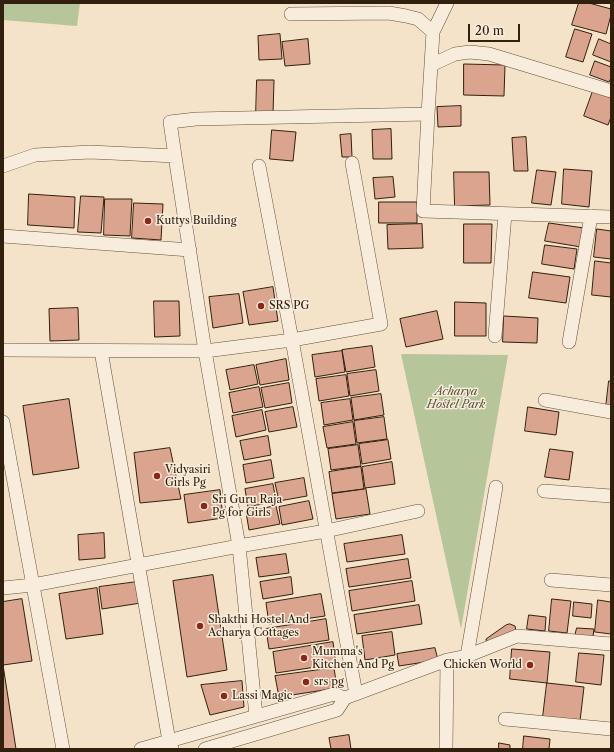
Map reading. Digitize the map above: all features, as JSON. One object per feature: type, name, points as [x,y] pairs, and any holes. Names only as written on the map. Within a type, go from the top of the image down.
[{"type":"street","points":[[447,3],[433,32],[424,211],[611,217]]},
{"type":"street","points":[[291,14],[389,13],[418,19],[433,32]]},
{"type":"street","points":[[431,65],[455,54],[470,52],[489,54],[611,91]]},
{"type":"street","points":[[256,716],[238,546],[205,351],[170,122],[196,119],[428,114]]},
{"type":"street","points":[[3,166],[35,155],[90,152],[175,156]]},
{"type":"street","points":[[3,350],[205,351],[292,340],[381,324],[352,163]]},
{"type":"street","points":[[258,166],[292,340],[326,530],[351,696]]},
{"type":"street","points":[[495,336],[505,214]]},
{"type":"street","points":[[569,342],[591,216]]},
{"type":"street","points":[[3,236],[190,250]]},
{"type":"street","points":[[102,351],[170,745]]},
{"type":"street","points":[[545,400],[611,412]]},
{"type":"street","points":[[3,422],[63,749]]},
{"type":"street","points":[[467,656],[496,487]]},
{"type":"street","points":[[544,491],[611,496]]},
{"type":"street","points":[[3,588],[33,585],[326,530],[418,511]]},
{"type":"street","points":[[551,580],[611,585]]},
{"type":"street","points":[[205,749],[337,710],[351,696],[447,660],[467,656],[517,636],[611,644]]},
{"type":"street","points":[[446,749],[447,660]]},
{"type":"street","points":[[141,749],[170,745],[256,716],[334,694],[351,696]]},
{"type":"street","points":[[505,719],[611,728]]},
{"type":"green space","points":[[3,3],[80,3],[77,26],[3,20]]},
{"type":"green space","name":"Acharya Hostel Park","points":[[401,354],[508,355],[461,629]]},
{"type":"building","points":[[579,3],[589,3],[611,9],[606,34],[572,25]]},
{"type":"building","points":[[575,29],[592,34],[583,62],[566,57]]},
{"type":"building","points":[[280,34],[282,59],[259,60],[258,36]]},
{"type":"building","points":[[308,39],[310,64],[285,66],[282,42]]},
{"type":"building","points":[[599,39],[611,44],[611,62],[593,55]]},
{"type":"building","points":[[595,61],[611,67],[611,78],[609,82],[590,75]]},
{"type":"building","points":[[464,64],[505,65],[504,96],[464,95]]},
{"type":"building","points":[[257,80],[274,80],[273,115],[256,115]]},
{"type":"building","points":[[593,91],[611,98],[611,117],[608,125],[584,116]]},
{"type":"building","points":[[461,106],[461,126],[438,127],[437,107]]},
{"type":"building","points":[[391,129],[392,159],[373,159],[372,130]]},
{"type":"building","points":[[272,130],[296,132],[293,161],[270,159]]},
{"type":"building","points":[[351,134],[352,157],[342,157],[340,135]]},
{"type":"building","points":[[526,137],[528,171],[514,171],[512,138]]},
{"type":"building","points":[[564,169],[592,171],[589,207],[562,204]]},
{"type":"building","points":[[537,170],[556,172],[551,205],[532,203]]},
{"type":"building","points":[[454,172],[489,172],[490,205],[455,206]]},
{"type":"building","points":[[393,177],[395,197],[375,199],[373,178]]},
{"type":"building","points":[[29,194],[75,197],[74,228],[28,225]]},
{"type":"building","points":[[81,196],[104,197],[101,233],[78,232]]},
{"type":"building","points":[[105,199],[132,199],[130,236],[104,235]]},
{"type":"building","points":[[379,202],[417,202],[417,223],[379,223]]},
{"type":"building","name":"Kuttys Building","points":[[134,203],[163,204],[161,240],[132,238]]},
{"type":"building","points":[[549,223],[584,228],[581,247],[545,241]]},
{"type":"building","points":[[422,224],[423,248],[388,249],[387,225]]},
{"type":"building","points":[[464,224],[492,224],[491,263],[464,263]]},
{"type":"building","points":[[597,229],[611,231],[611,259],[594,257]]},
{"type":"building","points":[[545,245],[577,249],[574,269],[542,264]]},
{"type":"building","points":[[595,261],[611,263],[611,297],[592,295]]},
{"type":"building","points":[[533,272],[570,277],[566,303],[529,298]]},
{"type":"building","name":"SRS PG","points":[[273,287],[278,321],[249,325],[243,292]]},
{"type":"building","points":[[239,294],[243,323],[213,328],[209,297]]},
{"type":"building","points":[[154,301],[179,301],[180,336],[155,337]]},
{"type":"building","points":[[455,302],[486,303],[486,336],[455,336]]},
{"type":"building","points":[[78,308],[79,340],[50,341],[49,309]]},
{"type":"building","points":[[437,311],[443,339],[406,347],[400,319]]},
{"type":"building","points":[[504,316],[538,318],[537,343],[503,342]]},
{"type":"building","points":[[372,346],[375,367],[346,372],[342,350]]},
{"type":"building","points":[[342,351],[345,372],[315,377],[312,355]]},
{"type":"building","points":[[286,359],[289,380],[260,385],[256,365]]},
{"type":"building","points":[[254,365],[258,384],[230,390],[226,370]]},
{"type":"building","points":[[376,370],[379,391],[350,396],[347,374]]},
{"type":"building","points":[[346,375],[349,396],[319,401],[316,379]]},
{"type":"building","points":[[609,381],[611,381],[611,408],[606,407]]},
{"type":"building","points":[[289,383],[292,403],[265,408],[261,388]]},
{"type":"building","points":[[259,387],[263,407],[233,413],[229,393]]},
{"type":"building","points":[[381,394],[384,415],[354,420],[351,398]]},
{"type":"building","points":[[69,399],[79,468],[33,475],[23,406]]},
{"type":"building","points":[[350,399],[353,420],[324,425],[321,403]]},
{"type":"building","points":[[293,407],[297,427],[269,432],[265,412]]},
{"type":"building","points":[[528,407],[559,412],[556,435],[525,431]]},
{"type":"building","points":[[262,410],[266,430],[236,437],[232,416]]},
{"type":"building","points":[[384,417],[387,439],[357,443],[354,421]]},
{"type":"building","points":[[353,422],[356,444],[327,448],[323,427]]},
{"type":"building","points":[[268,436],[271,455],[244,460],[240,441]]},
{"type":"building","points":[[388,440],[391,459],[362,464],[359,444]]},
{"type":"building","points":[[358,445],[361,466],[331,470],[328,449]]},
{"type":"building","name":"Vidyasiri Girls Pg","points":[[170,448],[181,499],[140,503],[134,453]]},
{"type":"building","points":[[550,449],[573,452],[569,480],[545,477]]},
{"type":"building","points":[[271,460],[274,478],[246,483],[243,465]]},
{"type":"building","points":[[392,462],[395,484],[365,488],[362,467]]},
{"type":"building","points":[[361,467],[364,489],[332,493],[329,472]]},
{"type":"building","points":[[304,478],[307,496],[279,501],[275,483]]},
{"type":"building","points":[[273,484],[276,501],[248,507],[245,489]]},
{"type":"building","points":[[366,489],[370,514],[336,519],[332,494]]},
{"type":"building","name":"Sri Guru Raja Pg for Girls","points":[[220,490],[223,518],[188,523],[184,495]]},
{"type":"building","points":[[309,501],[313,519],[282,525],[279,507]]},
{"type":"building","points":[[276,506],[280,524],[249,530],[246,512]]},
{"type":"building","points":[[104,533],[105,558],[79,560],[78,535]]},
{"type":"building","points":[[402,535],[405,554],[347,562],[344,544]]},
{"type":"building","points":[[286,554],[289,573],[259,577],[256,558]]},
{"type":"building","points":[[408,559],[411,578],[349,587],[346,569]]},
{"type":"building","name":"Shakthi Hostel And Acharya Cottages","points":[[213,575],[227,670],[187,677],[173,581]]},
{"type":"building","points":[[291,577],[293,594],[263,599],[260,582]]},
{"type":"building","points":[[412,581],[415,601],[352,611],[349,591]]},
{"type":"building","points":[[137,582],[141,603],[102,609],[99,587]]},
{"type":"building","points":[[97,588],[103,634],[66,639],[59,594]]},
{"type":"building","points":[[321,594],[325,616],[269,624],[266,603]]},
{"type":"building","points":[[22,599],[32,661],[3,665],[3,602]]},
{"type":"building","points":[[552,599],[571,601],[567,633],[549,631]]},
{"type":"building","points":[[598,600],[611,602],[611,634],[595,632]]},
{"type":"building","points":[[574,602],[592,604],[591,618],[573,616]]},
{"type":"building","points":[[419,605],[422,624],[357,634],[354,615]]},
{"type":"building","points":[[529,615],[546,617],[545,631],[527,629]]},
{"type":"building","points":[[326,619],[329,640],[269,649],[266,629]]},
{"type":"building","points":[[510,624],[515,626],[517,636],[487,645],[486,639],[506,625]]},
{"type":"building","points":[[577,628],[594,629],[593,637],[575,636]]},
{"type":"building","points":[[392,632],[395,655],[365,660],[362,636]]},
{"type":"building","name":"Mumma's Kitchen And Pg","points":[[333,642],[336,664],[276,673],[273,652]]},
{"type":"building","points":[[435,648],[438,660],[399,666],[397,654]]},
{"type":"building","name":"Chicken World","points":[[512,649],[550,652],[547,683],[510,679]]},
{"type":"building","points":[[579,653],[604,655],[601,685],[576,682]]},
{"type":"building","points":[[3,665],[16,749],[3,749]]},
{"type":"building","name":"srs pg","points":[[334,668],[337,688],[279,697],[275,676]]},
{"type":"building","name":"Lassi Magic","points":[[242,681],[244,707],[210,715],[201,685]]},
{"type":"building","points":[[547,683],[584,687],[580,721],[543,717]]},
{"type":"building","points":[[349,735],[351,749],[331,749],[329,738]]},
{"type":"building","points":[[524,736],[550,739],[549,749],[523,749]]},
{"type":"building","points":[[499,743],[510,745],[510,749],[499,749]]},
{"type":"place","name":"Kuttys Building","points":[[148,221]]},
{"type":"place","name":"SRS PG","points":[[261,306]]},
{"type":"place","name":"Vidyasiri Girls Pg","points":[[157,476]]},
{"type":"place","name":"Sri Guru Raja Pg for Girls","points":[[204,506]]},
{"type":"place","name":"Shakthi Hostel And Acharya Cottages","points":[[200,626]]},
{"type":"place","name":"Mumma's Kitchen And Pg","points":[[304,658]]},
{"type":"place","name":"Chicken World","points":[[530,665]]},
{"type":"place","name":"srs pg","points":[[306,682]]},
{"type":"place","name":"Lassi Magic","points":[[224,696]]}]
